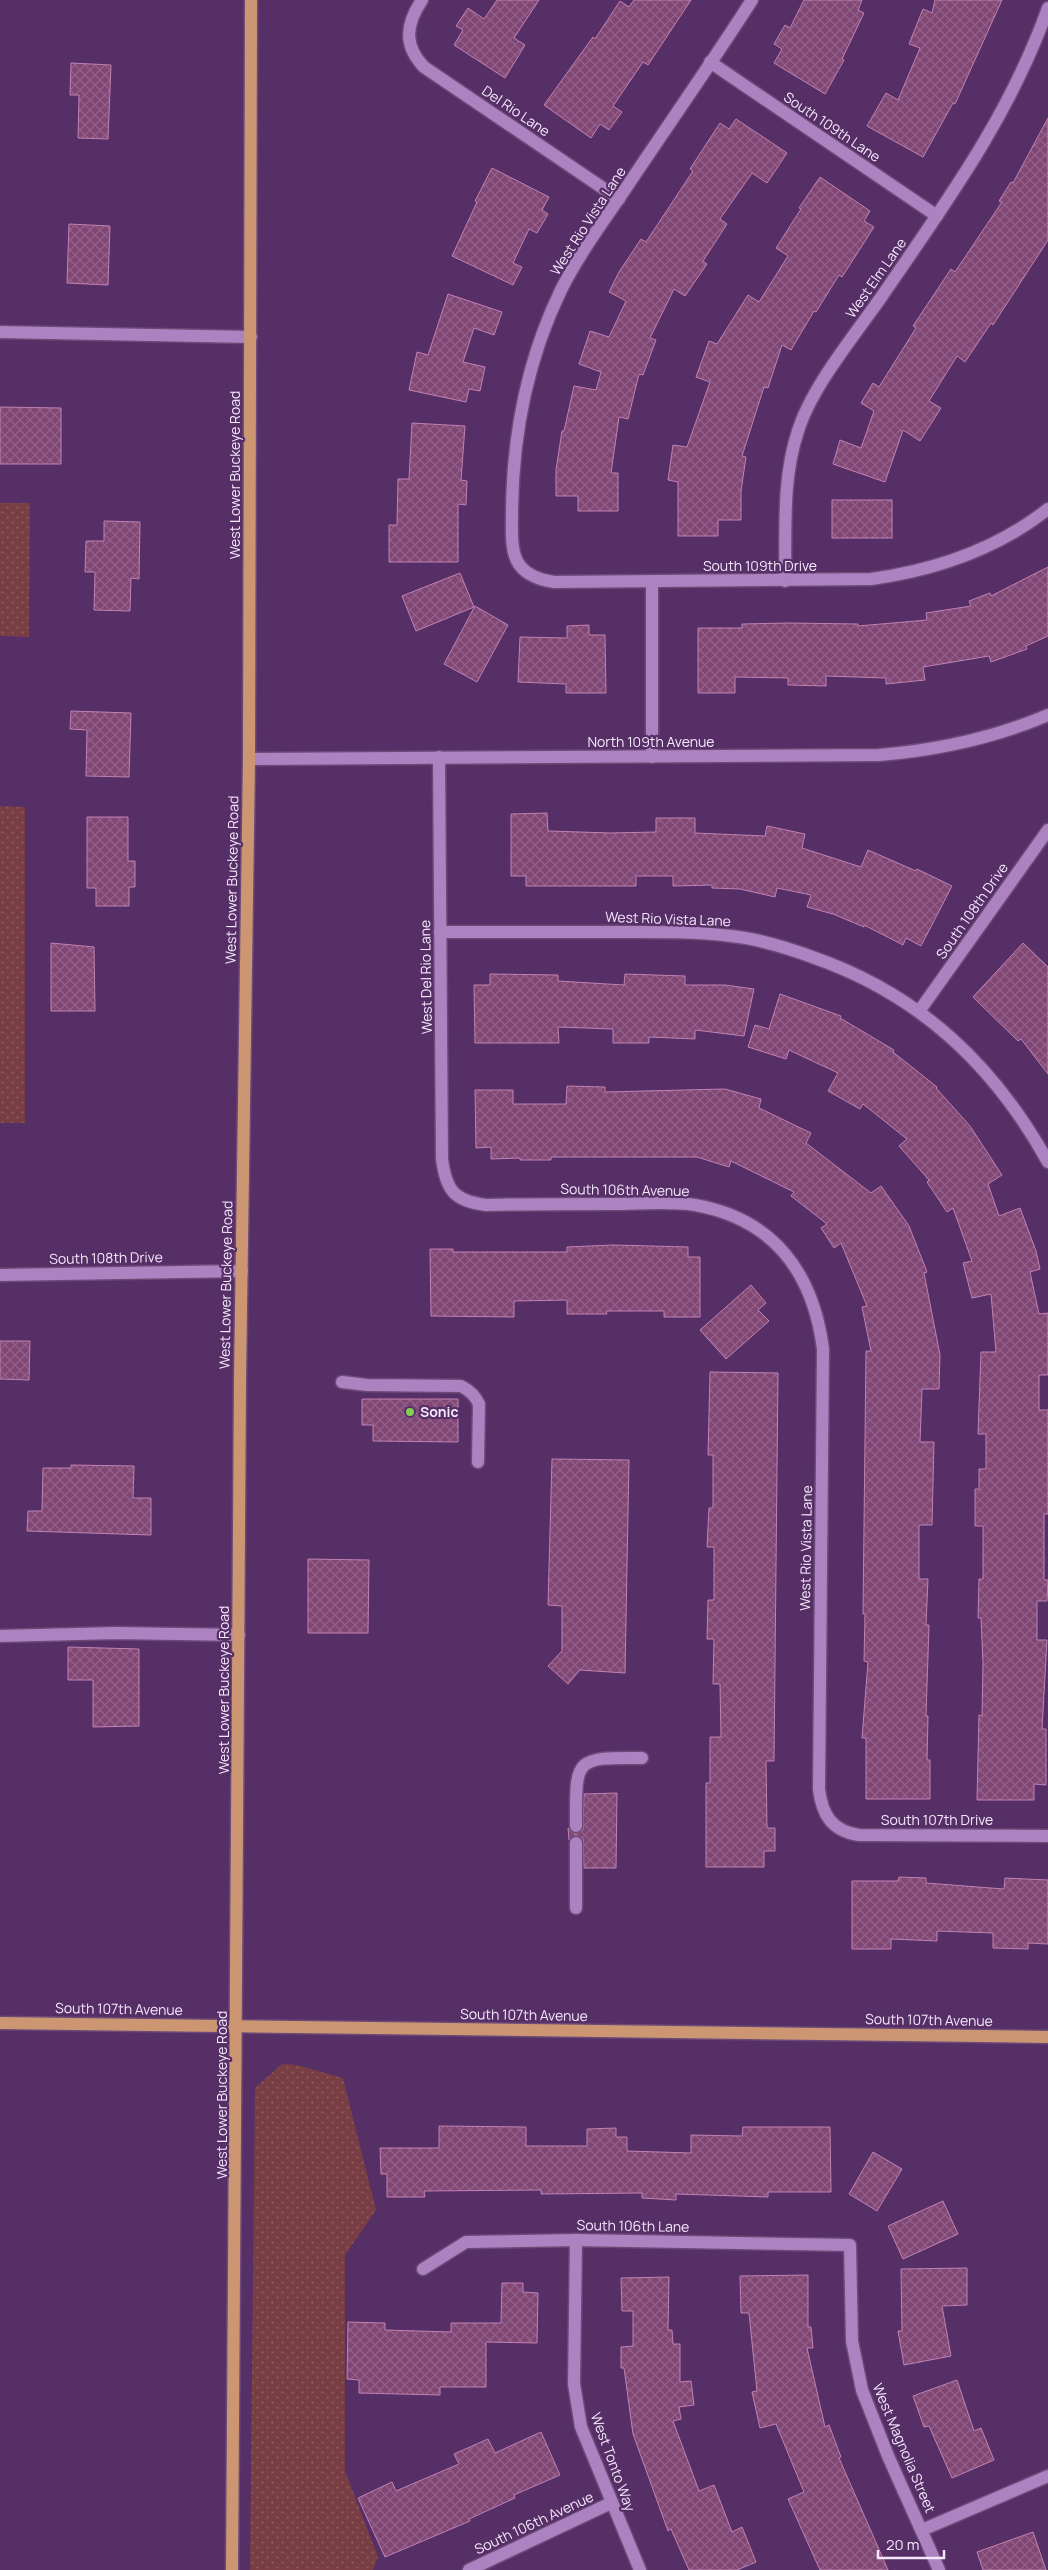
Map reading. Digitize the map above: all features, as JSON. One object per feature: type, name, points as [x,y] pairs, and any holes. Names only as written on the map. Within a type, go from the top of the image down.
[{"type":"main road","name":"West Lower Buckeye Road","points":[[232,2570],[242,1271],[249,759],[251,0]]},
{"type":"main road","name":"South 107th Avenue","points":[[0,2023],[1048,2037]]},
{"type":"street","name":"Del Rio Lane","points":[[422,0],[410,20],[408,39],[412,51],[424,67],[619,199]]},
{"type":"street","name":"West Rio Vista Lane","points":[[523,571],[513,552],[512,491],[518,430],[531,369],[561,291],[589,242],[752,0]]},
{"type":"street","name":"West Elm Lane","points":[[785,581],[787,475],[798,428],[825,379],[969,169],[1024,68],[1048,8]]},
{"type":"street","name":"South 109th Lane","points":[[710,62],[937,216]]},
{"type":"street","points":[[0,332],[251,337]]},
{"type":"street","name":"South 109th Drive","points":[[523,571],[532,577],[554,582],[848,581],[895,576],[945,565],[994,544],[1018,531],[1048,509]]},
{"type":"street","points":[[652,581],[652,757]]},
{"type":"street","name":"North 109th Avenue","points":[[249,759],[847,756],[912,752],[975,740],[1048,714]]},
{"type":"street","name":"West Del Rio Lane","points":[[439,757],[442,1159],[448,1185],[454,1194]]},
{"type":"street","name":"South 108th Drive","points":[[920,1010],[1048,830]]},
{"type":"street","name":"West Rio Vista Lane","points":[[440,932],[671,932],[733,936],[793,950],[852,972],[884,988],[920,1010],[958,1044],[998,1086],[1034,1135],[1048,1162]]},
{"type":"street","name":"South 106th Avenue","points":[[454,1194],[464,1200],[486,1205],[670,1204],[716,1210],[738,1219],[762,1233],[790,1258],[802,1277]]},
{"type":"street","name":"South 108th Drive","points":[[0,1275],[242,1271]]},
{"type":"street","name":"West Rio Vista Lane","points":[[802,1277],[820,1324],[823,1349],[819,1789],[822,1806],[830,1822]]},
{"type":"street","points":[[342,1382],[367,1385],[461,1386],[467,1389],[476,1397],[479,1404],[478,1462]]},
{"type":"street","points":[[0,1636],[116,1633],[239,1634]]},
{"type":"street","points":[[576,1826],[576,1787],[580,1769],[588,1762],[601,1757],[642,1758]]},
{"type":"street","name":"South 107th Drive","points":[[830,1822],[838,1829],[860,1835],[1048,1836]]},
{"type":"street","points":[[576,1843],[576,1908]]},
{"type":"street","name":"South 106th Lane","points":[[422,2269],[466,2242],[576,2240],[850,2245]]},
{"type":"street","name":"West Tonto Way","points":[[576,2240],[574,2384],[581,2427],[640,2570]]},
{"type":"street","name":"West Magnolia Street","points":[[850,2245],[852,2341],[862,2390],[888,2456],[939,2570]]},
{"type":"street","points":[[922,2530],[1048,2476]]},
{"type":"street","name":"South 106th Avenue","points":[[469,2570],[611,2503]]},
{"type":"shaded area","points":[[0,503],[30,503],[29,637],[0,636]]},
{"type":"shaded area","points":[[0,806],[25,807],[25,1123],[0,1123]]},
{"type":"shaded area","points":[[282,2064],[297,2065],[343,2078],[376,2210],[345,2255],[345,2471],[378,2557],[373,2570],[250,2570],[255,2088]]},
{"type":"building","points":[[497,0],[539,0],[514,38],[525,45],[505,78],[454,45],[463,30],[456,26],[468,8],[484,19]]},
{"type":"building","points":[[634,0],[691,0],[648,65],[643,62],[613,106],[622,112],[609,130],[600,124],[591,138],[544,105],[593,37],[595,39],[620,1],[629,7]]},
{"type":"building","points":[[804,0],[862,0],[858,10],[864,13],[842,59],[844,60],[825,94],[774,63],[782,49],[774,44],[785,25],[790,28]]},
{"type":"building","points":[[935,0],[1002,0],[955,104],[953,103],[923,157],[867,126],[886,93],[898,100],[920,48],[909,44],[923,9],[932,13]]},
{"type":"building","points":[[71,63],[111,65],[108,139],[78,138],[79,95],[70,95]]},
{"type":"building","points":[[1048,118],[1048,240],[993,325],[991,323],[965,362],[957,356],[929,401],[941,408],[920,441],[903,430],[885,482],[833,464],[840,440],[861,448],[874,411],[861,403],[873,383],[879,387],[916,328],[913,326],[951,269],[955,272],[1002,202],[999,201],[1011,182],[1013,183]]},
{"type":"building","points":[[736,119],[787,153],[767,183],[752,173],[720,219],[727,224],[703,261],[707,264],[685,296],[674,289],[650,338],[656,340],[643,375],[639,374],[628,419],[619,417],[611,473],[618,473],[618,511],[578,511],[578,496],[556,496],[556,470],[562,431],[564,431],[574,386],[596,390],[601,372],[579,364],[590,331],[609,337],[626,301],[609,292],[619,272],[641,239],[646,242],[693,171],[690,169],[720,123],[729,129]]},
{"type":"building","points":[[492,168],[549,197],[542,210],[548,214],[537,233],[529,229],[513,263],[522,267],[513,285],[452,256],[477,202],[475,201]]},
{"type":"building","points":[[820,177],[870,211],[864,221],[874,227],[842,277],[839,275],[816,312],[814,311],[791,350],[782,345],[768,388],[764,387],[742,456],[746,457],[741,491],[741,520],[718,520],[718,536],[678,536],[678,482],[668,480],[673,445],[687,447],[710,382],[696,377],[709,341],[717,344],[748,295],[759,302],[788,256],[776,248],[801,209],[799,208]]},
{"type":"building","points":[[69,224],[110,226],[108,285],[67,283]]},
{"type":"building","points":[[448,294],[502,312],[494,335],[474,328],[463,362],[485,367],[480,391],[469,389],[466,402],[409,390],[417,352],[428,355]]},
{"type":"building","points":[[0,407],[61,408],[61,464],[0,464]]},
{"type":"building","points":[[412,423],[465,426],[461,480],[467,481],[466,505],[458,504],[458,562],[389,562],[389,525],[397,525],[398,479],[409,479]]},
{"type":"building","points":[[832,500],[892,500],[892,538],[832,538]]},
{"type":"building","points":[[104,521],[140,522],[139,579],[131,578],[130,611],[94,610],[95,572],[85,572],[86,541],[104,541]]},
{"type":"building","points":[[1048,567],[1048,636],[1026,646],[1027,649],[991,662],[989,656],[923,667],[925,680],[886,684],[886,678],[826,676],[826,686],[788,685],[788,678],[735,677],[735,693],[698,693],[698,628],[742,628],[742,624],[788,623],[858,624],[858,626],[927,620],[926,613],[971,606],[969,601],[990,593],[991,596]]},
{"type":"building","points":[[460,573],[474,607],[416,631],[402,596]]},
{"type":"building","points":[[475,606],[508,625],[477,682],[444,664]]},
{"type":"building","points":[[589,625],[589,635],[605,635],[606,693],[566,693],[566,684],[518,682],[520,637],[567,638],[567,626]]},
{"type":"building","points":[[71,711],[131,713],[129,777],[86,776],[87,730],[70,729]]},
{"type":"building","points":[[547,813],[548,831],[656,832],[656,818],[695,818],[695,833],[765,836],[767,826],[805,834],[802,848],[861,867],[868,850],[916,871],[917,869],[952,886],[921,946],[906,938],[903,945],[864,925],[864,927],[833,914],[807,907],[811,895],[777,888],[775,897],[740,889],[712,888],[712,885],[673,886],[673,876],[636,876],[636,886],[526,886],[526,876],[511,876],[511,814]]},
{"type":"building","points":[[87,817],[128,817],[128,861],[135,861],[135,887],[129,887],[129,906],[96,906],[96,888],[87,888]]},
{"type":"building","points":[[51,943],[94,947],[95,1011],[51,1011]]},
{"type":"building","points":[[1023,943],[1048,967],[1048,1074],[1021,1039],[1018,1041],[973,997]]},
{"type":"building","points":[[490,974],[558,975],[558,981],[624,985],[625,974],[685,976],[685,985],[725,985],[754,989],[744,1036],[695,1030],[695,1039],[649,1037],[649,1043],[613,1043],[613,1029],[558,1027],[559,1043],[475,1043],[474,985],[490,985]]},
{"type":"building","points":[[780,994],[841,1016],[840,1018],[894,1050],[893,1052],[937,1087],[970,1126],[1002,1175],[988,1184],[999,1216],[1020,1208],[1036,1251],[1040,1269],[1030,1272],[1039,1314],[1048,1313],[1048,1375],[1039,1375],[1039,1410],[1048,1410],[1048,1514],[1044,1514],[1044,1580],[1048,1580],[1047,1601],[1037,1601],[1037,1640],[1047,1640],[1042,1729],[1046,1729],[1046,1785],[1034,1784],[1034,1800],[977,1800],[979,1715],[982,1716],[983,1664],[981,1618],[978,1618],[979,1579],[983,1579],[983,1526],[975,1526],[975,1489],[979,1489],[979,1469],[986,1469],[986,1434],[978,1434],[981,1352],[996,1352],[991,1294],[972,1298],[963,1263],[972,1261],[953,1208],[947,1212],[927,1182],[929,1180],[899,1146],[907,1139],[863,1104],[860,1109],[828,1091],[838,1073],[789,1050],[786,1059],[748,1047],[755,1025],[769,1029]]},
{"type":"building","points":[[567,1086],[605,1087],[605,1092],[725,1089],[761,1099],[759,1108],[811,1133],[806,1143],[871,1193],[881,1186],[909,1226],[927,1272],[924,1273],[940,1355],[939,1389],[922,1389],[920,1442],[934,1442],[932,1525],[919,1525],[919,1579],[928,1579],[926,1625],[929,1625],[926,1716],[928,1716],[927,1760],[930,1760],[930,1799],[866,1799],[866,1738],[862,1738],[868,1662],[864,1661],[865,1614],[863,1614],[866,1351],[871,1351],[862,1307],[867,1306],[841,1243],[834,1248],[821,1228],[827,1224],[791,1196],[794,1192],[731,1161],[729,1167],[697,1157],[551,1157],[551,1160],[491,1159],[491,1147],[476,1148],[475,1090],[513,1090],[513,1104],[566,1104]]},
{"type":"building","points":[[613,1245],[688,1247],[688,1257],[700,1257],[700,1317],[664,1317],[664,1311],[606,1311],[607,1314],[567,1314],[567,1300],[514,1301],[514,1317],[431,1316],[430,1249],[453,1249],[453,1252],[567,1252],[567,1247]]},
{"type":"building","points":[[751,1285],[766,1303],[758,1310],[769,1321],[726,1359],[700,1330]]},
{"type":"building","points":[[0,1341],[30,1341],[29,1380],[0,1379]]},
{"type":"building","points":[[710,1372],[778,1373],[774,1761],[766,1761],[767,1828],[775,1828],[775,1851],[764,1851],[764,1867],[706,1867],[706,1783],[710,1783],[710,1737],[721,1737],[720,1684],[713,1684],[714,1639],[707,1639],[708,1600],[714,1600],[714,1547],[707,1547],[709,1508],[713,1508],[713,1455],[708,1455]]},
{"type":"building","name":"Sonic","points":[[362,1399],[458,1399],[458,1442],[373,1441],[373,1425],[362,1425]]},
{"type":"building","points":[[552,1459],[629,1460],[625,1673],[580,1670],[568,1684],[548,1666],[562,1651],[562,1606],[548,1605]]},
{"type":"building","points":[[71,1465],[134,1466],[133,1498],[151,1498],[151,1535],[27,1531],[28,1511],[42,1511],[43,1468],[71,1468]]},
{"type":"building","points":[[308,1559],[369,1560],[368,1633],[308,1633]]},
{"type":"building","points":[[68,1647],[139,1649],[139,1726],[93,1727],[93,1680],[68,1680]]},
{"type":"building","points":[[617,1793],[616,1868],[584,1868],[583,1839],[576,1835],[569,1840],[568,1828],[576,1834],[583,1830],[584,1794]]},
{"type":"building","points":[[899,1877],[926,1878],[926,1883],[1004,1889],[1005,1878],[1048,1880],[1048,1944],[1028,1943],[1028,1949],[993,1948],[993,1933],[937,1931],[937,1941],[891,1939],[891,1949],[852,1949],[852,1881],[898,1881]]},
{"type":"building","points":[[439,2126],[526,2127],[526,2146],[587,2146],[587,2129],[616,2128],[616,2137],[627,2137],[627,2151],[691,2153],[691,2135],[742,2136],[743,2127],[830,2127],[831,2192],[768,2192],[768,2197],[676,2194],[676,2200],[642,2198],[642,2193],[541,2194],[541,2190],[424,2191],[425,2197],[387,2197],[387,2174],[381,2174],[380,2148],[439,2148]]},
{"type":"building","points":[[873,2152],[902,2169],[877,2211],[849,2194]]},
{"type":"building","points":[[943,2201],[958,2234],[903,2259],[888,2226]]},
{"type":"building","points":[[967,2268],[967,2305],[942,2306],[951,2356],[904,2365],[898,2331],[902,2331],[901,2269]]},
{"type":"building","points":[[808,2275],[808,2327],[811,2327],[813,2348],[807,2348],[825,2427],[829,2425],[841,2457],[839,2458],[888,2570],[820,2570],[788,2499],[804,2492],[776,2424],[760,2428],[752,2392],[757,2391],[749,2313],[741,2313],[740,2276]]},
{"type":"building","points":[[669,2277],[668,2330],[672,2330],[673,2344],[680,2344],[680,2382],[691,2381],[694,2405],[679,2407],[681,2419],[673,2421],[699,2491],[714,2485],[732,2532],[742,2527],[756,2562],[737,2570],[689,2570],[671,2529],[668,2531],[633,2434],[624,2368],[621,2368],[621,2347],[633,2346],[633,2311],[622,2311],[621,2278]]},
{"type":"building","points":[[502,2283],[523,2283],[523,2292],[538,2293],[537,2343],[486,2342],[486,2387],[440,2387],[440,2395],[359,2393],[359,2380],[347,2379],[348,2322],[385,2323],[385,2330],[451,2332],[451,2323],[501,2323]]},
{"type":"building","points":[[957,2380],[974,2431],[981,2428],[994,2460],[952,2478],[929,2426],[924,2427],[913,2396]]},
{"type":"building","points":[[541,2432],[560,2475],[514,2495],[515,2498],[469,2519],[470,2521],[385,2557],[358,2498],[392,2482],[396,2491],[459,2464],[454,2454],[488,2439],[495,2453]]},
{"type":"building","points":[[1033,2532],[1046,2570],[983,2570],[977,2552]]},
{"type":"place","name":"Sonic","points":[[410,1412]]}]
